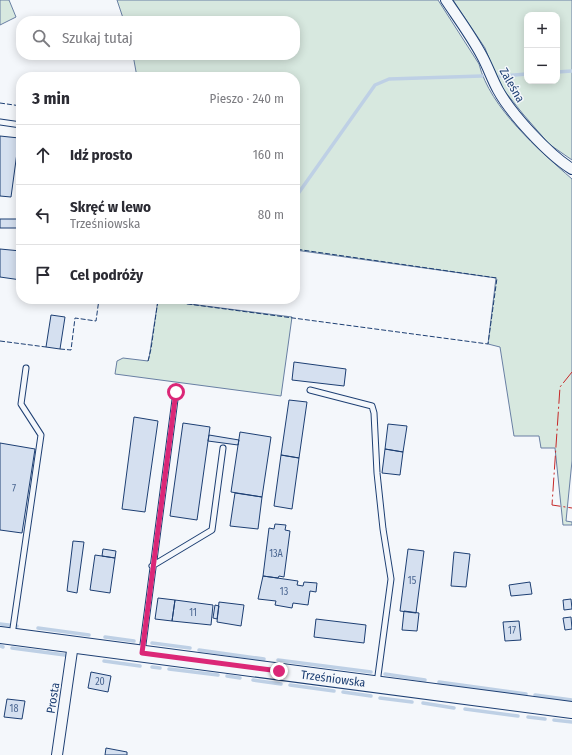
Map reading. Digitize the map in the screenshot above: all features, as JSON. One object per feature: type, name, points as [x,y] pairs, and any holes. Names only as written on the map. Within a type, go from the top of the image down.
[{"type":"main road","name":"Trześniowska","points":[[6,635],[572,710]]},
{"type":"street","name":"Zaleśna","points":[[446,0],[482,56],[498,90],[510,109],[550,151],[572,169]]},
{"type":"street","name":"Prosta","points":[[57,755],[74,644]]},
{"type":"lane","points":[[0,122],[16,124]]},
{"type":"lane","points":[[6,635],[41,435],[21,404],[26,368]]},
{"type":"lane","points":[[310,390],[372,406],[374,413],[377,473],[383,529],[391,579],[376,684]]},
{"type":"lane","points":[[142,653],[152,566],[176,392]]},
{"type":"lane","points":[[152,566],[212,530],[223,448]]},
{"type":"shaded area","points":[[0,0],[9,0],[16,17],[0,25]]},
{"type":"shaded area","points":[[117,0],[438,0],[479,64],[485,80],[505,112],[517,127],[545,155],[572,179],[572,461],[566,521],[572,522],[572,525],[563,525],[555,448],[541,448],[539,436],[514,436],[500,347],[488,344],[496,278],[300,251],[300,72],[136,72],[134,60],[300,60],[300,16],[122,16]]},
{"type":"shaded area","points":[[453,0],[572,0],[572,160],[549,144],[499,84],[485,48]]},
{"type":"shaded area","points":[[157,304],[190,304],[292,317],[281,396],[115,374],[117,361],[123,358],[148,361]]},
{"type":"building","points":[[0,136],[16,138],[16,160],[11,197],[0,196]]},
{"type":"building","points":[[0,219],[16,219],[16,228],[0,228]]},
{"type":"building","points":[[0,249],[16,251],[16,279],[0,277]]},
{"type":"building","points":[[51,315],[65,317],[60,349],[46,347]]},
{"type":"building","points":[[294,362],[346,369],[344,386],[292,380]]},
{"type":"building","points":[[289,400],[307,402],[299,458],[281,455]]},
{"type":"building","points":[[134,417],[158,421],[145,512],[122,509]]},
{"type":"building","points":[[183,423],[210,427],[197,520],[170,516]]},
{"type":"building","points":[[388,424],[407,426],[403,452],[385,449]]},
{"type":"building","points":[[240,432],[271,437],[262,497],[231,492]]},
{"type":"building","points":[[209,435],[239,440],[238,445],[208,441]]},
{"type":"building","points":[[0,443],[35,449],[22,533],[0,530]]},
{"type":"building","points":[[385,449],[403,452],[400,475],[382,473]]},
{"type":"building","points":[[281,455],[299,458],[292,509],[274,506]]},
{"type":"building","points":[[235,493],[262,497],[258,529],[230,526]]},
{"type":"building","points":[[275,524],[286,525],[285,530],[290,531],[284,577],[279,576],[278,578],[263,576],[269,528],[274,529]]},
{"type":"building","points":[[73,541],[84,542],[77,593],[67,591]]},
{"type":"building","points":[[103,549],[116,551],[115,558],[102,556]]},
{"type":"building","points":[[408,549],[424,551],[416,613],[400,611]]},
{"type":"building","points":[[454,552],[470,554],[466,587],[451,586]]},
{"type":"building","points":[[95,555],[115,558],[110,593],[90,590]]},
{"type":"building","points":[[263,576],[298,581],[297,585],[303,586],[304,582],[317,583],[316,592],[310,591],[308,605],[293,603],[292,608],[275,605],[276,601],[258,599]]},
{"type":"building","points":[[530,582],[532,594],[511,596],[509,585]]},
{"type":"building","points":[[158,598],[175,600],[172,621],[155,619]]},
{"type":"building","points":[[571,599],[572,609],[564,610],[563,600]]},
{"type":"building","points":[[175,600],[213,605],[211,625],[172,621]]},
{"type":"building","points":[[219,602],[244,605],[241,626],[217,622]]},
{"type":"building","points":[[215,605],[219,606],[217,619],[213,618]]},
{"type":"building","points":[[404,611],[419,613],[417,631],[402,630]]},
{"type":"building","points":[[571,617],[572,629],[565,630],[563,618]]},
{"type":"building","points":[[316,619],[366,625],[364,643],[314,637]]},
{"type":"building","points":[[519,621],[521,640],[505,641],[503,622]]},
{"type":"building","points":[[91,672],[111,676],[108,692],[88,688]]},
{"type":"building","points":[[7,699],[25,701],[22,719],[4,717]]},
{"type":"building","points":[[106,748],[127,752],[127,755],[105,755]]},
{"type":"waterway","points":[[560,72],[572,71]]},
{"type":"waterway","points":[[500,76],[524,74]]},
{"type":"waterway","points":[[300,191],[375,85],[389,79],[482,76]]},
{"type":"waterway","points":[[0,624],[17,626]]},
{"type":"waterway","points":[[38,628],[89,635]]},
{"type":"waterway","points":[[105,637],[134,641]]},
{"type":"waterway","points":[[152,643],[190,648]]},
{"type":"waterway","points":[[12,648],[65,655]]},
{"type":"waterway","points":[[199,650],[264,659]]},
{"type":"waterway","points":[[278,660],[371,672]]},
{"type":"waterway","points":[[104,661],[140,666]]},
{"type":"waterway","points":[[152,667],[160,668]]},
{"type":"waterway","points":[[169,669],[218,675]]},
{"type":"waterway","points":[[385,674],[425,680]]},
{"type":"waterway","points":[[227,676],[240,678]]},
{"type":"waterway","points":[[253,680],[281,684]]},
{"type":"waterway","points":[[439,682],[526,694]]},
{"type":"waterway","points":[[290,685],[334,691]]},
{"type":"waterway","points":[[343,692],[371,696]]},
{"type":"waterway","points":[[535,695],[572,700]]},
{"type":"waterway","points":[[380,698],[412,702]]},
{"type":"waterway","points":[[423,703],[454,708]]},
{"type":"waterway","points":[[465,709],[518,716]]},
{"type":"waterway","points":[[528,717],[545,719]]},
{"type":"waterway","points":[[554,720],[572,722]]},
{"type":"fence","points":[[0,103],[16,105]]},
{"type":"fence","points":[[188,304],[488,344],[497,278],[300,250]]},
{"type":"fence","points":[[60,349],[71,350],[75,318],[96,321],[98,304]]},
{"type":"fence","points":[[148,361],[157,304]]},
{"type":"fence","points":[[0,341],[46,347]]},
{"type":"power","points":[[572,372],[560,387],[552,505],[572,508]]},
{"type":"route","points":[[176,392],[152,566],[142,653],[279,671]]}]
